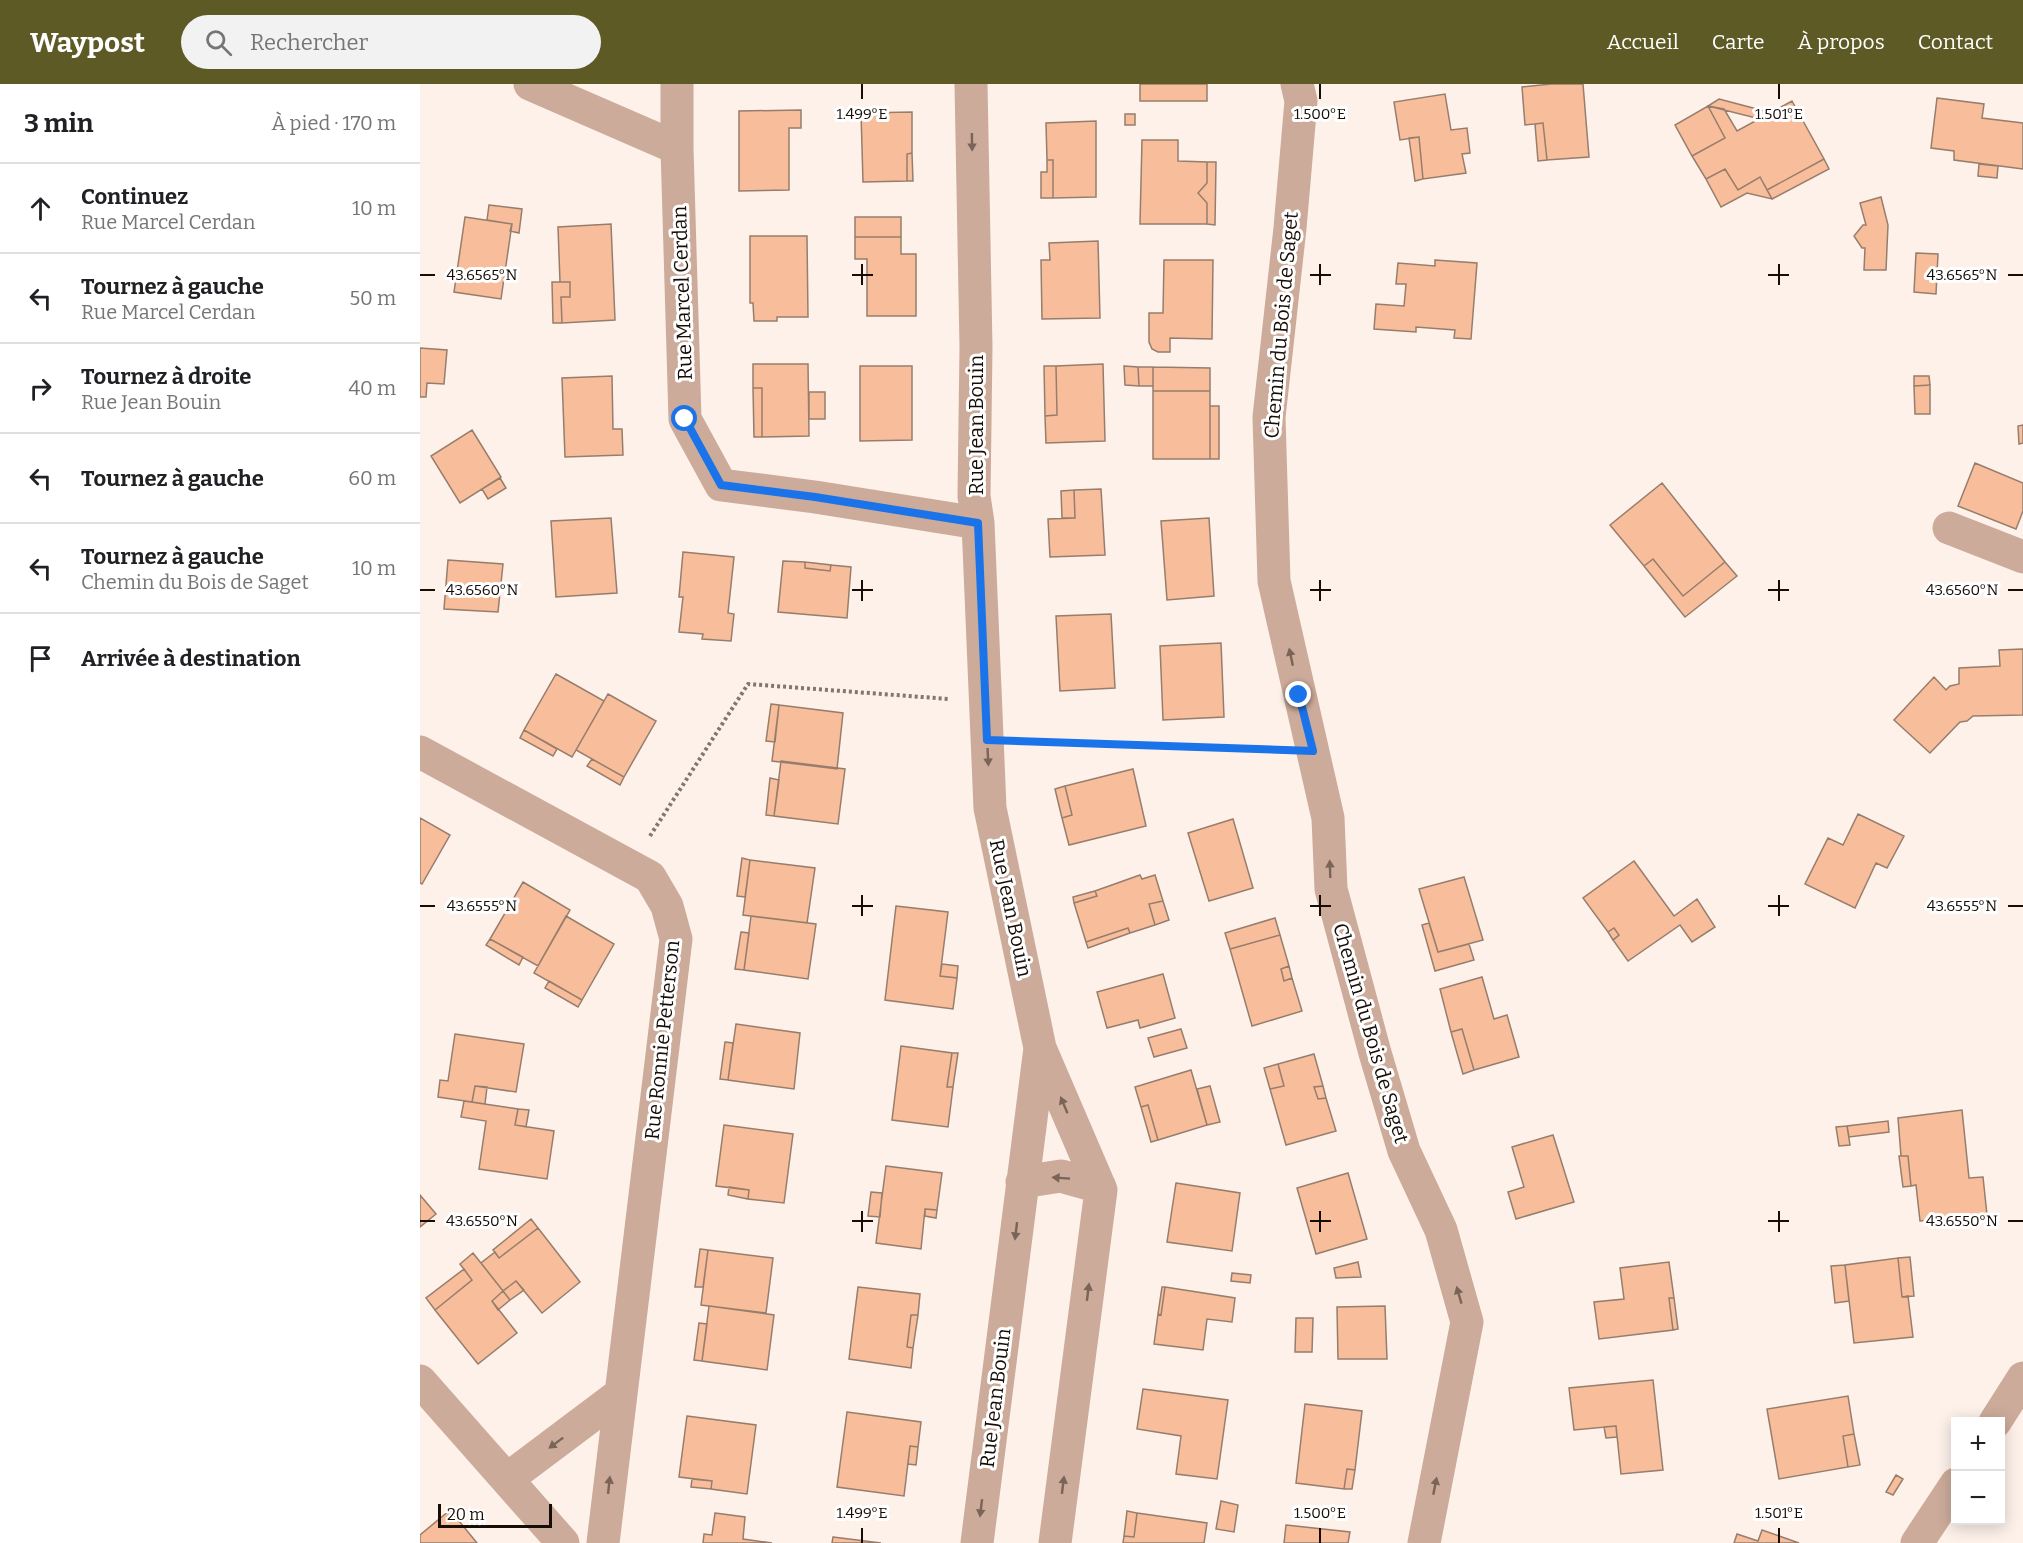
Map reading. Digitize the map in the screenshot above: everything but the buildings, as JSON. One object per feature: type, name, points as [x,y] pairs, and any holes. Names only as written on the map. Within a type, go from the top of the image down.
[{"type":"street","points":[[530,84],[677,148]]},
{"type":"street","name":"Rue Marcel Cerdan","points":[[677,84],[685,419],[721,485],[815,497],[978,523]]},
{"type":"street","name":"Rue Jean Bouin","points":[[971,84],[976,347],[975,496],[990,808],[1040,1048],[1101,1190],[1055,1543]]},
{"type":"street","name":"Chemin du Bois de Saget","points":[[1297,84],[1301,101],[1300,113],[1269,417],[1274,581],[1328,818],[1331,889],[1404,1151],[1441,1230],[1467,1322],[1424,1543]]},
{"type":"street","points":[[1949,528],[2023,557]]},
{"type":"street","name":"Rue Ronnie Petterson","points":[[420,752],[650,877],[667,906],[676,939],[619,1395],[603,1543]]},
{"type":"street","name":"Rue Jean Bouin","points":[[977,1543],[1040,1048]]},
{"type":"street","points":[[1022,1182],[1061,1176],[1100,1187]]},
{"type":"street","points":[[1998,1417],[2023,1378]]},
{"type":"street","points":[[420,1381],[563,1543]]},
{"type":"street","points":[[507,1479],[619,1395]]},
{"type":"street","points":[[1917,1543],[1951,1492]]},
{"type":"path","points":[[630,867],[748,684],[986,702]]},
{"type":"path","points":[[987,740],[1313,751]]},
{"type":"route","points":[[685,419],[721,485],[815,497],[978,523],[987,740],[1313,751],[1299,695]]}]
